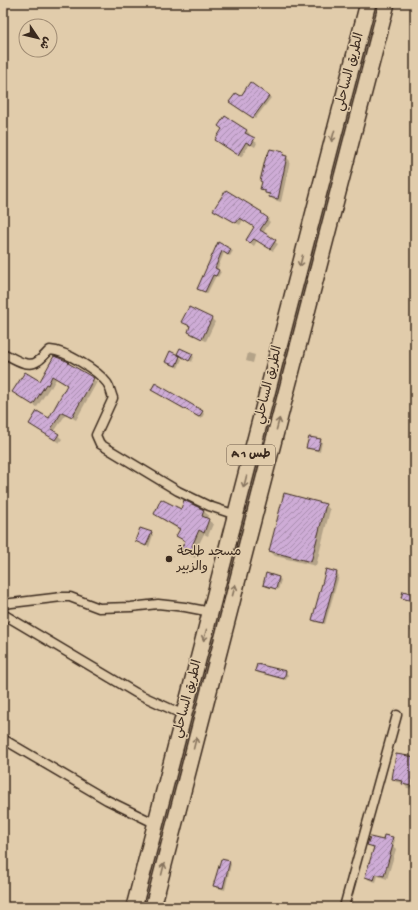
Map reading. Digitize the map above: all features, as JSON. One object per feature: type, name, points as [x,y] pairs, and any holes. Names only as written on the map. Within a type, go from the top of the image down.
[{"type":"highway","name":"الطريق الساحلي","points":[[134,907],[368,3]]},
{"type":"highway","name":"الطريق الساحلي","points":[[153,907],[387,3]]},
{"type":"street","points":[[3,353],[22,362],[31,364],[39,361],[50,350],[56,350],[88,366],[108,385],[113,398],[96,435],[100,444],[178,490],[209,506],[236,515]]},
{"type":"street","points":[[3,604],[70,597],[99,608],[158,604],[211,612]]},
{"type":"street","points":[[3,614],[136,694],[184,715]]},
{"type":"street","points":[[344,907],[397,715]]},
{"type":"street","points":[[3,739],[107,800],[156,824]]},
{"type":"building","points":[[250,82],[269,96],[253,118],[229,102],[236,93],[241,96]]},
{"type":"building","points":[[225,116],[247,130],[245,133],[255,138],[251,145],[246,142],[238,155],[215,140],[222,129],[218,126]]},
{"type":"building","points":[[270,149],[284,152],[283,155],[287,156],[278,199],[269,197],[270,194],[265,193],[265,190],[260,189],[262,182],[260,181],[266,156]]},
{"type":"building","points":[[226,190],[262,212],[261,213],[268,218],[260,230],[276,240],[270,249],[254,239],[250,243],[246,240],[254,227],[240,218],[236,223],[213,210]]},
{"type":"building","points":[[218,242],[231,249],[228,255],[222,251],[215,268],[219,270],[216,276],[213,275],[205,292],[197,289]]},
{"type":"building","points":[[189,307],[212,318],[202,339],[188,332],[190,326],[181,322]]},
{"type":"building","points":[[180,348],[193,354],[189,361],[177,354]]},
{"type":"building","points":[[170,351],[180,356],[176,366],[165,362]]},
{"type":"building","points":[[54,356],[69,362],[68,363],[94,378],[72,417],[62,412],[51,429],[59,434],[55,440],[29,424],[37,411],[49,418],[67,385],[52,376],[48,385],[46,384],[33,405],[12,392],[25,372],[40,381]]},
{"type":"building","points":[[155,383],[203,411],[199,417],[151,390]]},
{"type":"building","points":[[309,437],[321,439],[318,450],[306,448]]},
{"type":"building","points":[[284,493],[326,504],[311,562],[269,551]]},
{"type":"building","points":[[161,499],[181,509],[184,500],[204,510],[202,516],[209,519],[204,533],[199,530],[192,546],[194,547],[190,554],[181,549],[185,541],[176,536],[180,529],[154,514]]},
{"type":"building","points":[[140,528],[152,532],[146,546],[135,541]]},
{"type":"building","points":[[326,569],[337,572],[323,623],[312,620]]},
{"type":"building","points":[[266,573],[279,577],[276,589],[263,585]]},
{"type":"building","points":[[403,591],[414,594],[413,601],[401,598]]},
{"type":"building","points":[[257,664],[286,671],[284,679],[255,671]]},
{"type":"building","points":[[396,754],[415,757],[415,778],[412,778],[411,786],[402,784],[403,781],[392,779]]},
{"type":"building","points":[[384,835],[393,837],[391,844],[393,845],[384,876],[376,874],[374,880],[365,877],[374,847],[367,845],[370,837],[383,840]]},
{"type":"building","points":[[221,859],[230,861],[223,888],[213,886]]},
{"type":"place","name":"مسجد طلحة والزبير","points":[[169,559]]}]
